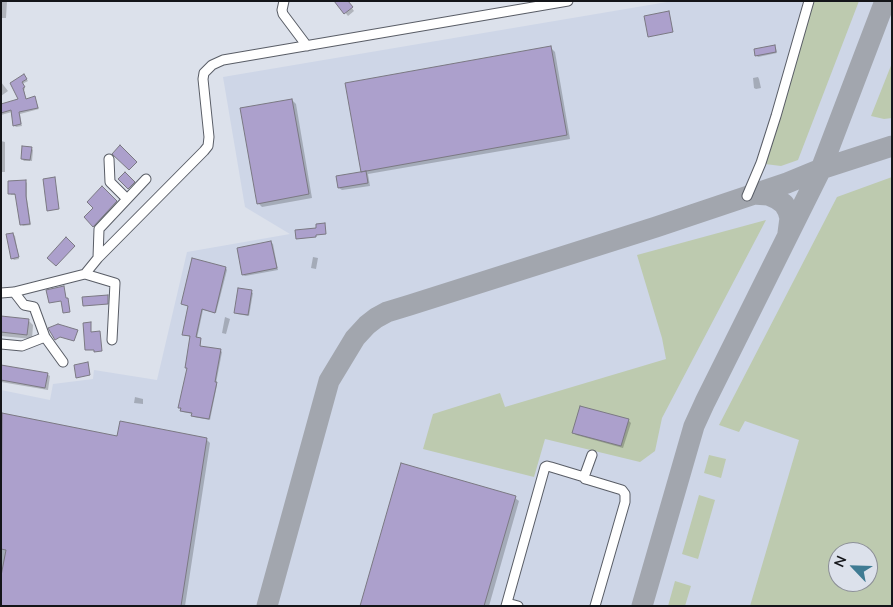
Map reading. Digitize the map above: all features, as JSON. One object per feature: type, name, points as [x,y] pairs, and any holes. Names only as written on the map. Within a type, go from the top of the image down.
[{"type":"street","points":[[284,1],[282,10],[284,14],[307,46]]},
{"type":"street","points":[[85,274],[98,258],[208,146],[209,137],[203,79],[207,68],[212,65],[223,60],[568,1]]},
{"type":"street","points":[[747,196],[761,163],[809,1]]},
{"type":"street","points":[[109,159],[110,182],[127,200]]},
{"type":"street","points":[[98,258],[99,229],[146,180]]},
{"type":"street","points":[[1,293],[14,292],[85,274],[115,283],[112,340]]},
{"type":"street","points":[[14,292],[24,305],[34,307],[45,337],[63,362]]},
{"type":"street","points":[[1,344],[22,346],[45,337]]},
{"type":"street","points":[[584,477],[592,455]]},
{"type":"street","points":[[518,606],[507,604],[545,467],[547,466],[622,490],[625,494],[595,606]]},
{"type":"shaded area","points":[[673,1],[892,1],[892,606],[1,606],[1,390],[50,400],[53,384],[93,379],[94,370],[157,380],[187,252],[290,234],[245,207],[223,77]]},
{"type":"green space","points":[[814,1],[859,1],[798,160],[781,166],[765,164]]},
{"type":"green space","points":[[892,63],[892,118],[884,119],[871,116]]},
{"type":"green space","points":[[892,177],[892,606],[750,606],[799,440],[745,421],[739,432],[719,425],[837,197]]},
{"type":"green space","points":[[766,220],[662,418],[655,451],[640,462],[545,439],[534,477],[423,449],[433,414],[500,393],[505,407],[666,359],[662,338],[637,255]]},
{"type":"green space","points":[[709,455],[726,459],[721,478],[704,473]]},
{"type":"green space","points":[[699,495],[715,500],[698,559],[682,554]]},
{"type":"green space","points":[[675,581],[691,586],[685,606],[668,606]]},
{"type":"building","points":[[334,1],[348,1],[353,7],[344,14]]},
{"type":"building","points":[[669,11],[673,32],[648,37],[644,16]]},
{"type":"building","points":[[775,45],[776,52],[755,56],[754,49]]},
{"type":"building","points":[[551,46],[567,135],[361,172],[345,83]]},
{"type":"building","points":[[24,74],[27,79],[22,82],[25,87],[23,88],[26,99],[35,96],[38,108],[19,112],[21,124],[13,126],[11,110],[1,113],[1,104],[18,99],[10,83]]},
{"type":"building","points":[[292,99],[309,194],[257,204],[240,108]]},
{"type":"building","points":[[120,145],[137,162],[129,170],[112,154]]},
{"type":"building","points":[[22,146],[32,147],[30,160],[21,159]]},
{"type":"building","points":[[366,171],[368,183],[338,188],[336,176]]},
{"type":"building","points":[[125,172],[135,182],[128,189],[118,179]]},
{"type":"building","points":[[55,177],[59,209],[47,211],[43,179]]},
{"type":"building","points":[[26,180],[30,224],[20,225],[15,194],[8,194],[8,181]]},
{"type":"building","points":[[102,186],[117,201],[93,227],[84,217],[93,208],[87,202]]},
{"type":"building","points":[[325,223],[326,234],[296,239],[295,230],[316,228],[316,224]]},
{"type":"building","points":[[13,233],[19,257],[11,259],[6,234]]},
{"type":"building","points":[[66,237],[75,246],[56,266],[47,258]]},
{"type":"building","points":[[271,241],[277,268],[242,275],[237,248]]},
{"type":"building","points":[[192,258],[226,267],[215,313],[202,309],[196,337],[201,338],[200,346],[221,349],[215,382],[217,382],[209,419],[191,416],[192,413],[180,411],[181,408],[178,408],[187,368],[185,368],[190,336],[182,335],[188,306],[181,304]]},
{"type":"building","points":[[64,286],[70,312],[63,313],[61,301],[49,303],[46,290]]},
{"type":"building","points":[[238,288],[252,290],[248,315],[234,313]]},
{"type":"building","points":[[108,295],[108,304],[83,306],[82,297]]},
{"type":"building","points":[[1,316],[29,319],[27,335],[1,332]]},
{"type":"building","points":[[91,322],[91,332],[100,331],[102,351],[85,350],[83,323]]},
{"type":"building","points":[[58,324],[78,330],[74,341],[60,337],[55,340],[48,328]]},
{"type":"building","points":[[88,362],[90,375],[76,378],[74,365]]},
{"type":"building","points":[[1,365],[48,373],[45,388],[1,380]]},
{"type":"building","points":[[580,406],[629,419],[621,446],[572,433]]},
{"type":"building","points":[[2,413],[117,436],[120,421],[207,438],[181,606],[1,606],[1,576],[6,550],[1,549]]},
{"type":"building","points":[[401,463],[516,496],[484,606],[360,606]]},
{"type":"taxiway","points":[[642,606],[694,426],[821,169],[885,1]]},
{"type":"taxiway","points":[[267,606],[329,381],[355,338],[376,318],[387,312],[656,227],[892,146]]},
{"type":"taxiway","points":[[753,194],[768,195],[784,204],[790,218],[788,233]]}]
